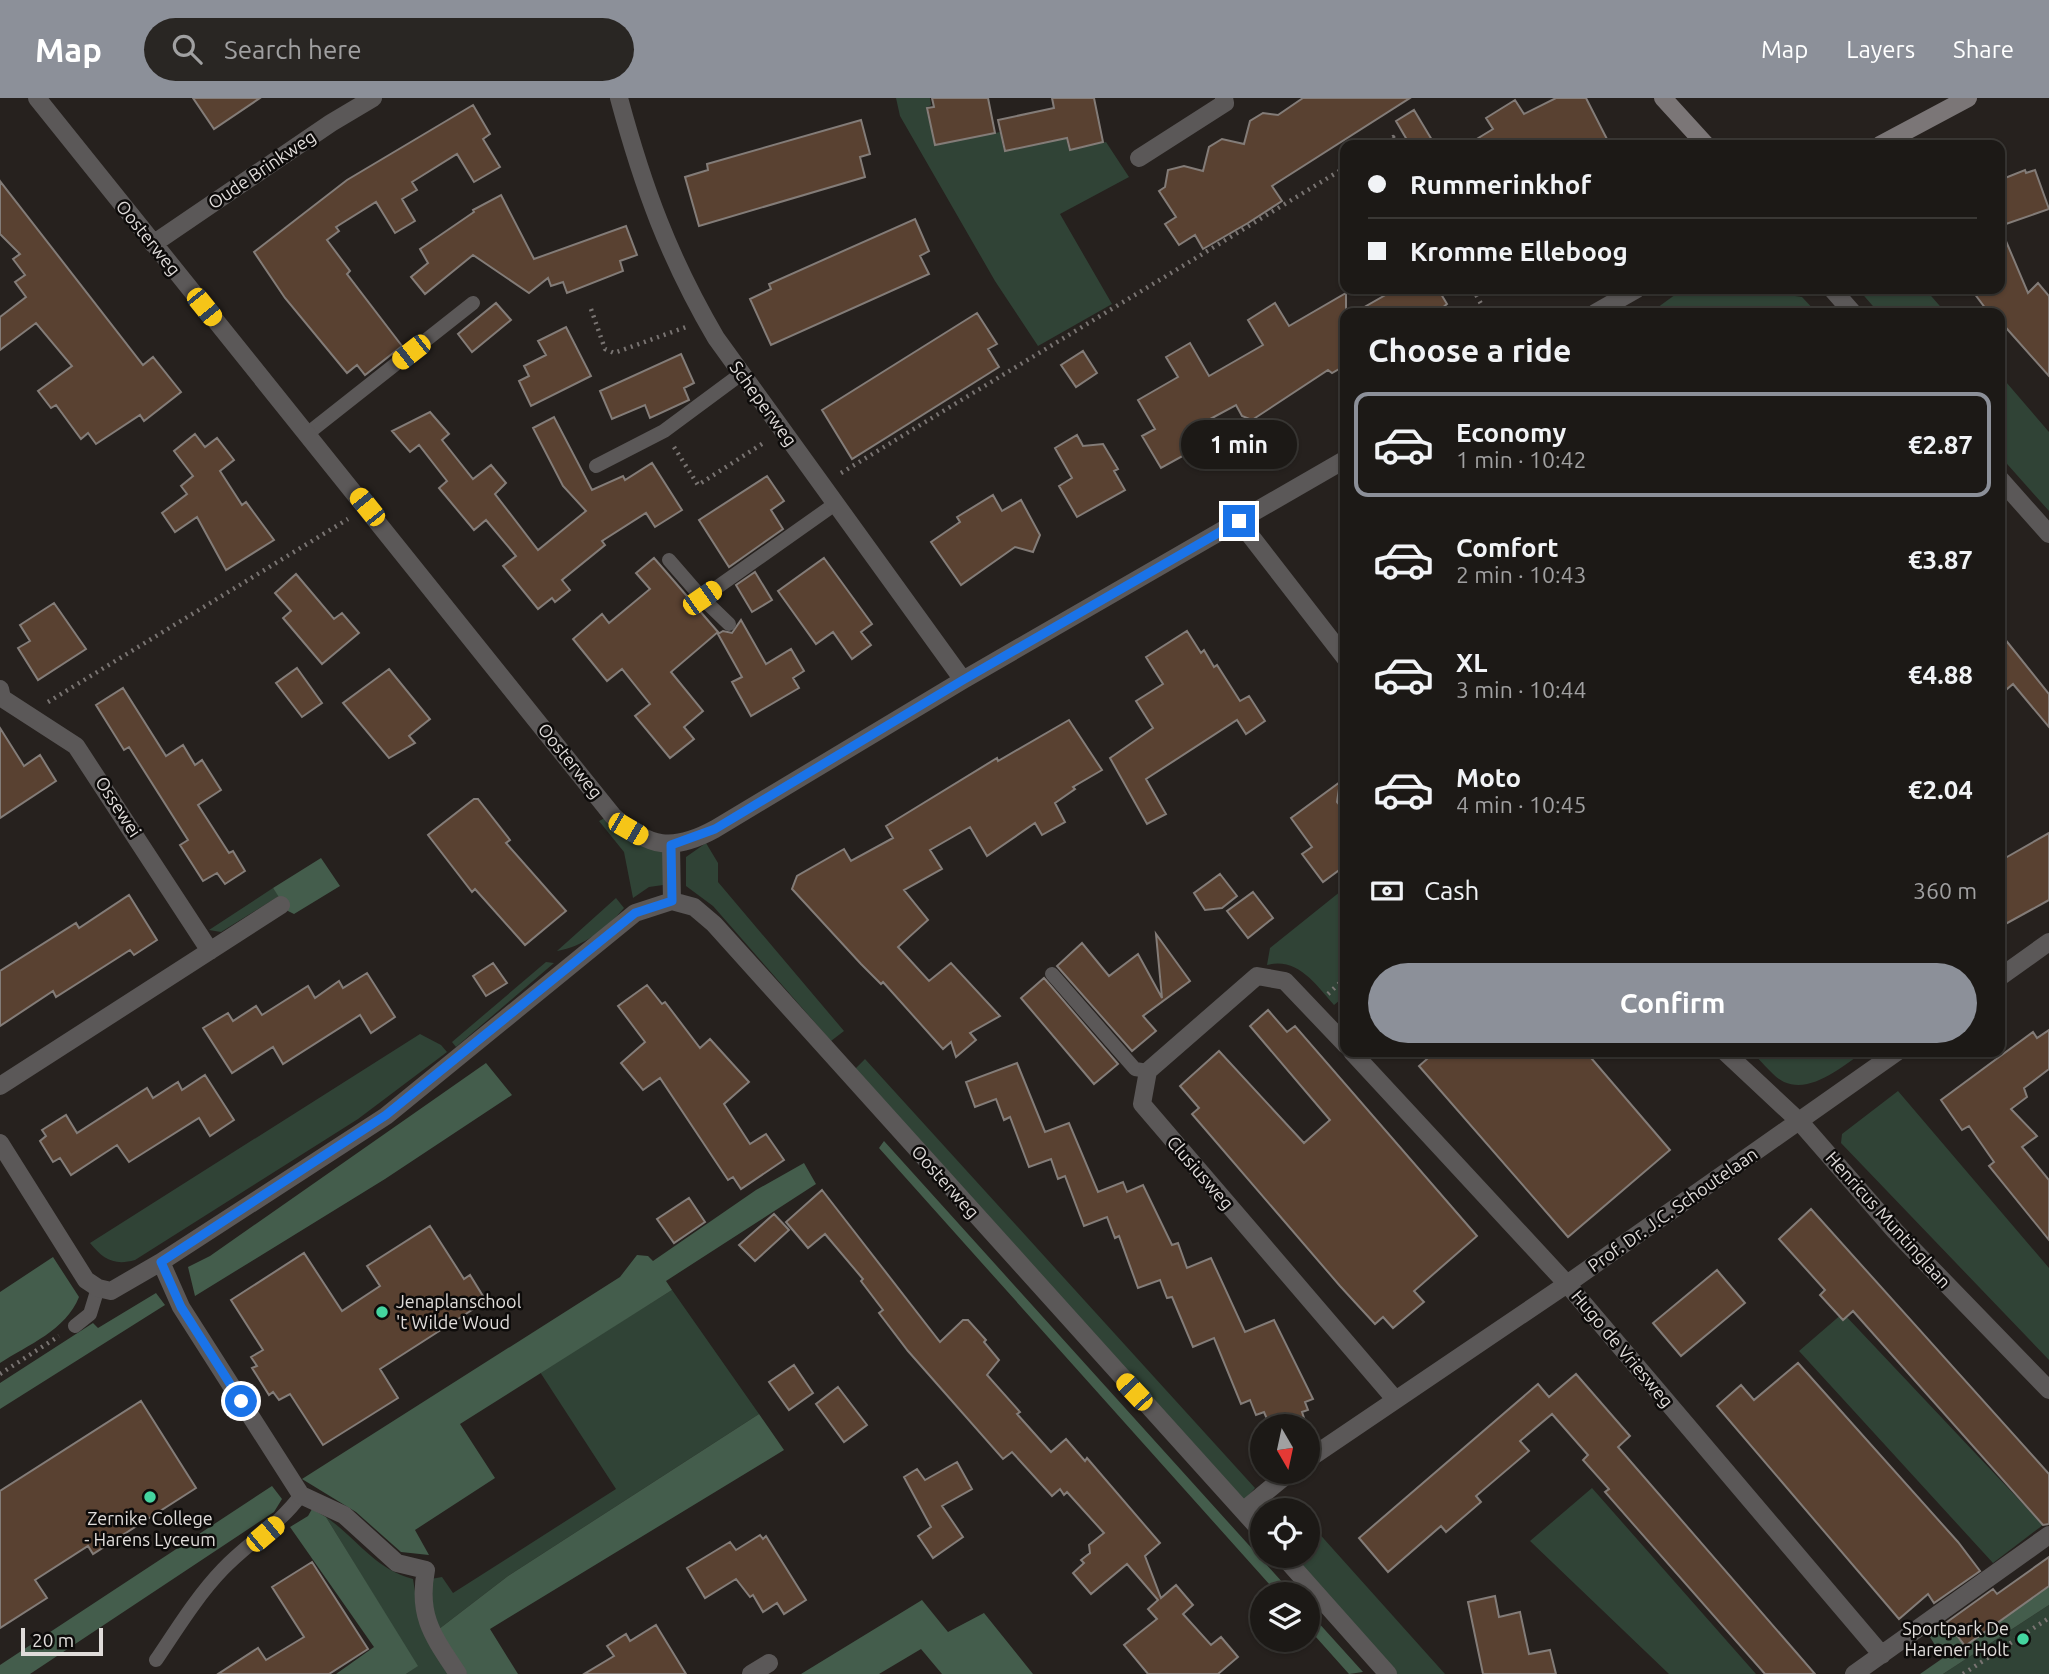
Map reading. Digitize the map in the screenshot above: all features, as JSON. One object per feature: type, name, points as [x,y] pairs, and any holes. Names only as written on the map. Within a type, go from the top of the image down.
[{"type":"street","name":"Oosterweg","points":[[37,98],[613,816],[645,839],[671,845]]},
{"type":"street","name":"Oude Brinkweg","points":[[153,244],[320,130],[373,98]]},
{"type":"street","name":"Scheperweg","points":[[620,98],[663,238],[705,320],[741,374],[963,680]]},
{"type":"street","points":[[1139,158],[1225,103],[1224,98]]},
{"type":"street","points":[[1663,98],[1701,140]]},
{"type":"street","points":[[1889,140],[1968,98]]},
{"type":"street","points":[[1604,308],[1628,294]]},
{"type":"street","points":[[1836,294],[1849,308]]},
{"type":"street","points":[[0,1143],[86,1280],[98,1288],[111,1290],[161,1262],[386,1115],[635,913],[672,901],[671,845],[715,829],[963,680],[1340,462]]},
{"type":"street","points":[[2005,484],[2049,534]]},
{"type":"street","points":[[1239,521],[1340,651]]},
{"type":"street","name":"Ossewei","points":[[1,695],[76,746],[210,951]]},
{"type":"street","name":"Oosterweg","points":[[672,901],[694,906],[714,924],[1250,1519]]},
{"type":"street","points":[[0,1086],[281,905]]},
{"type":"street","points":[[2005,973],[2049,942]]},
{"type":"street","points":[[1148,1071],[1257,976],[1285,981],[1340,1039]]},
{"type":"street","name":"Hugo de Vriesweg","points":[[1357,1057],[1567,1284],[1784,1537],[1882,1656]]},
{"type":"street","name":"Henricus Muntinglaan","points":[[1730,1057],[1800,1122],[1895,1231],[2049,1390]]},
{"type":"street","name":"Prof. Dr. J.C. Schoutelaan","points":[[1320,1451],[1394,1398],[1567,1284],[1890,1057]]},
{"type":"street","name":"Clusiusweg","points":[[1148,1071],[1142,1104],[1394,1398]]},
{"type":"street","points":[[161,1262],[181,1307],[301,1495],[344,1516],[397,1563],[426,1570],[423,1588],[426,1620],[458,1674]]},
{"type":"street","points":[[1242,1511],[1275,1484]]},
{"type":"street","points":[[1854,1674],[2049,1535]]},
{"type":"street","points":[[1294,1568],[1387,1674]]},
{"type":"street","points":[[751,1674],[769,1663]]},
{"type":"lane","points":[[307,434],[473,303]]},
{"type":"lane","points":[[596,466],[664,431],[741,374]]},
{"type":"lane","points":[[702,598],[835,504]]},
{"type":"lane","points":[[669,560],[729,624]]},
{"type":"lane","points":[[1052,974],[1135,1069],[1148,1071]]},
{"type":"lane","points":[[75,1326],[90,1314],[98,1288]]},
{"type":"lane","points":[[156,1660],[188,1611],[224,1568],[285,1517],[301,1495]]},
{"type":"path","points":[[822,485],[1024,359],[1340,171]]},
{"type":"path","points":[[591,309],[605,349],[614,353],[705,320]]},
{"type":"path","points":[[664,431],[698,485],[783,431]]},
{"type":"path","points":[[29,714],[367,507]]},
{"type":"path","points":[[0,1374],[75,1326]]},
{"type":"path","points":[[1964,1674],[2049,1618]]},
{"type":"green space","points":[[896,98],[930,98],[931,105],[926,108],[935,145],[1000,132],[1004,151],[1066,138],[1069,150],[1106,142],[1129,177],[1060,214],[1112,304],[1038,346],[995,281],[900,116]]},
{"type":"green space","points":[[1676,294],[1781,294],[1802,297],[1812,308],[1657,308]]},
{"type":"green space","points":[[1862,294],[1929,294],[1942,308],[1875,308]]},
{"type":"green space","points":[[2005,381],[2049,432],[2049,511],[2005,462]]},
{"type":"green space","points":[[605,818],[664,849],[663,885],[649,887],[633,898],[624,852],[599,821]]},
{"type":"green space","points":[[706,843],[718,863],[718,882],[844,1031],[831,1041],[713,906],[686,886],[686,857]]},
{"type":"green space","points":[[321,858],[340,886],[294,914],[288,911],[273,888]]},
{"type":"green space","points":[[273,888],[279,896],[221,932],[209,930]]},
{"type":"green space","points":[[1340,892],[1340,1000],[1334,1005],[1313,981],[1297,969],[1288,965],[1267,965],[1270,948]]},
{"type":"green space","points":[[616,898],[624,908],[610,923],[585,941],[557,951]]},
{"type":"green space","points":[[546,962],[554,963],[456,1047],[452,1042]]},
{"type":"green space","points":[[420,1034],[441,1045],[447,1052],[358,1119],[135,1260],[110,1260],[90,1243]]},
{"type":"green space","points":[[1756,1057],[1857,1057],[1826,1077],[1805,1084],[1784,1082]]},
{"type":"green space","points":[[865,1059],[1255,1488],[1243,1502],[853,1071]]},
{"type":"green space","points":[[486,1063],[512,1095],[385,1179],[195,1296],[188,1267],[210,1256]]},
{"type":"green space","points":[[1898,1091],[2049,1268],[2049,1360],[1841,1143],[1842,1134]]},
{"type":"green space","points":[[884,1141],[1250,1546],[1250,1563],[879,1148]]},
{"type":"green space","points":[[804,1163],[816,1184],[666,1281],[672,1290],[460,1424],[495,1478],[415,1530],[429,1555],[401,1552],[356,1512],[302,1479],[620,1277],[637,1255],[648,1256],[653,1261],[756,1190]]},
{"type":"green space","points":[[53,1257],[79,1297],[73,1309],[56,1328],[0,1363],[0,1292]]},
{"type":"green space","points":[[672,1290],[759,1414],[508,1576],[439,1629],[431,1609],[431,1579],[442,1577],[453,1593],[616,1489],[540,1372]]},
{"type":"green space","points":[[156,1293],[165,1305],[0,1409],[0,1383],[93,1323],[98,1328]]},
{"type":"green space","points":[[1843,1313],[2043,1525],[1993,1563],[1799,1351]]},
{"type":"green space","points":[[759,1414],[784,1450],[490,1629],[518,1674],[467,1674],[439,1629],[508,1576]]},
{"type":"green space","points":[[272,1486],[282,1499],[274,1512],[30,1674],[0,1674],[0,1665]]},
{"type":"green space","points":[[1592,1488],[1756,1674],[1669,1674],[1530,1541]]},
{"type":"green space","points":[[312,1509],[326,1517],[418,1666],[406,1674],[336,1674],[374,1647],[290,1527],[308,1516]]},
{"type":"green space","points":[[326,1517],[387,1568],[413,1579],[419,1616],[450,1674],[406,1674],[417,1666]]},
{"type":"green space","points":[[1320,1535],[1445,1674],[1394,1674],[1320,1588],[1320,1582],[1314,1582],[1302,1568],[1320,1568]]},
{"type":"green space","points":[[1255,1568],[1270,1568],[1282,1582],[1267,1582]]},
{"type":"green space","points":[[2049,1586],[2049,1605],[1943,1674],[1920,1674],[1943,1658],[1930,1637],[1948,1623],[1965,1646]]},
{"type":"green space","points":[[922,1600],[948,1632],[984,1613],[1033,1674],[942,1674],[921,1649],[879,1674],[801,1674]]},
{"type":"green space","name":"Sportpark De Harener Holt","points":[[2049,1605],[2049,1674],[1943,1674]]},
{"type":"green space","points":[[1320,1624],[1363,1672],[1349,1674],[1320,1642]]},
{"type":"building","points":[[193,98],[260,98],[214,129]]},
{"type":"building","points":[[932,98],[988,98],[995,133],[935,145],[927,108],[934,107]]},
{"type":"building","points":[[1052,98],[1094,98],[1103,142],[1070,150],[1067,138],[1005,151],[998,120],[1054,108]]},
{"type":"building","points":[[1303,98],[1410,98],[1344,140],[1340,140],[1340,143],[1272,186],[1282,201],[1248,223],[1203,249],[1195,235],[1179,245],[1165,224],[1176,217],[1159,191],[1165,187],[1168,170],[1184,166],[1203,171],[1209,147],[1222,139],[1244,144],[1250,121],[1263,113],[1278,115]]},
{"type":"building","points":[[1556,98],[1586,98],[1607,140],[1475,140],[1493,129],[1486,118],[1515,100],[1524,114]]},
{"type":"building","points":[[473,105],[490,134],[483,139],[500,167],[474,182],[457,154],[412,182],[417,190],[402,199],[415,221],[395,233],[376,202],[336,227],[339,231],[327,240],[350,271],[347,274],[402,346],[365,375],[357,365],[347,373],[285,298],[254,252],[347,180]]},
{"type":"building","points":[[1414,110],[1432,140],[1407,140],[1396,121]]},
{"type":"building","points":[[861,120],[870,154],[860,157],[865,177],[699,226],[685,177],[708,170],[707,164]]},
{"type":"building","points":[[2025,170],[2026,173],[2035,170],[2049,209],[2005,224],[2005,178]]},
{"type":"building","points":[[0,181],[143,365],[153,357],[181,392],[144,421],[140,415],[96,444],[88,433],[81,439],[56,405],[51,408],[38,391],[72,366],[36,323],[0,350],[0,317],[26,297],[15,282],[25,275],[13,259],[20,254],[0,234]]},
{"type":"building","points":[[501,195],[534,259],[626,226],[637,255],[620,261],[623,271],[567,293],[563,282],[551,286],[548,278],[529,293],[473,255],[425,294],[411,277],[428,263],[420,249],[474,212],[473,210]]},
{"type":"building","points":[[915,219],[929,251],[920,256],[929,274],[771,345],[750,299],[771,289],[769,284]]},
{"type":"building","points":[[2005,239],[2028,293],[2038,283],[2049,296],[2049,376],[2005,327],[2005,308],[1985,308],[1975,294],[2005,294]]},
{"type":"building","points":[[1346,294],[1346,308],[1340,308],[1340,368],[1332,373],[1328,370],[1252,420],[1242,416],[1236,405],[1199,425],[1208,442],[1161,468],[1142,436],[1155,429],[1138,400],[1178,377],[1166,357],[1190,343],[1209,376],[1263,345],[1248,320],[1275,303],[1289,326]]},
{"type":"building","points":[[1387,294],[1441,294],[1447,304],[1442,308],[1363,308]]},
{"type":"building","points":[[496,303],[511,320],[472,352],[458,334]]},
{"type":"building","points":[[977,313],[997,344],[988,349],[999,367],[852,459],[822,410]]},
{"type":"building","points":[[566,327],[591,376],[531,406],[519,381],[529,376],[524,366],[546,355],[538,341]]},
{"type":"building","points":[[1083,351],[1097,373],[1076,387],[1061,365]]},
{"type":"building","points":[[681,354],[694,383],[684,388],[689,400],[650,418],[645,405],[612,419],[600,391]]},
{"type":"building","points":[[430,412],[449,434],[442,440],[473,479],[491,465],[506,483],[495,494],[538,550],[586,511],[563,486],[533,428],[554,417],[592,490],[623,476],[625,480],[652,463],[682,510],[655,527],[646,513],[602,541],[605,545],[562,580],[570,590],[555,602],[552,598],[538,609],[503,566],[516,556],[486,520],[474,530],[439,488],[447,481],[419,445],[410,452],[392,431]]},
{"type":"building","points":[[195,434],[205,447],[217,438],[234,460],[220,471],[242,505],[246,502],[274,540],[226,570],[197,517],[175,532],[162,513],[187,494],[181,486],[193,476],[174,451]]},
{"type":"building","points":[[1077,435],[1083,446],[1103,444],[1118,469],[1114,471],[1125,490],[1077,517],[1059,486],[1072,478],[1055,448]]},
{"type":"building","points":[[767,476],[784,501],[771,510],[783,529],[729,567],[699,520]]},
{"type":"building","points":[[993,495],[1002,511],[1021,500],[1040,535],[1033,552],[1015,547],[961,585],[931,542],[960,522],[957,517]]},
{"type":"building","points":[[654,558],[718,632],[671,672],[703,711],[684,727],[694,739],[670,758],[635,716],[650,704],[622,669],[607,681],[573,639],[602,614],[609,623],[650,589],[636,573]]},
{"type":"building","points":[[824,558],[872,624],[861,632],[871,645],[852,659],[833,632],[816,644],[778,591]]},
{"type":"building","points":[[755,572],[772,600],[752,612],[736,585]]},
{"type":"building","points":[[296,574],[334,619],[342,613],[359,633],[322,664],[283,618],[291,611],[275,593]]},
{"type":"building","points":[[54,603],[86,649],[38,680],[18,648],[30,641],[20,625]]},
{"type":"building","points":[[741,620],[766,664],[791,649],[804,671],[793,678],[799,688],[751,716],[732,682],[742,677],[718,634],[723,631],[732,633]]},
{"type":"building","points":[[1187,631],[1201,653],[1204,650],[1214,667],[1217,665],[1240,701],[1249,696],[1265,721],[1246,734],[1237,720],[1146,779],[1166,814],[1147,824],[1110,758],[1153,728],[1136,701],[1163,684],[1146,657]]},
{"type":"building","points":[[2005,639],[2049,694],[2049,727],[2013,684],[2005,691]]},
{"type":"building","points":[[297,668],[322,703],[302,717],[276,683]]},
{"type":"building","points":[[389,669],[430,719],[409,736],[415,743],[389,758],[343,703]]},
{"type":"building","points":[[123,688],[166,756],[183,745],[195,765],[202,760],[221,790],[198,805],[229,853],[233,851],[245,871],[225,884],[217,873],[203,881],[180,845],[188,840],[129,747],[124,750],[96,705]]},
{"type":"building","points":[[1069,720],[1102,770],[1073,787],[1075,789],[1055,803],[1065,822],[1042,835],[1035,823],[987,856],[970,827],[930,850],[942,869],[904,890],[928,920],[898,947],[929,981],[951,963],[1000,1016],[970,1033],[976,1040],[956,1057],[951,1042],[943,1049],[883,982],[881,984],[861,964],[792,889],[797,876],[844,849],[851,861],[893,838],[886,826],[997,758],[998,761]]},
{"type":"building","points":[[0,728],[24,766],[40,755],[56,781],[0,818]]},
{"type":"building","points":[[1340,782],[1337,802],[1340,806],[1340,869],[1323,882],[1302,854],[1312,847],[1291,818]]},
{"type":"building","points":[[474,799],[478,799],[510,840],[506,843],[566,911],[525,945],[475,889],[472,892],[428,835]]},
{"type":"building","points":[[2049,833],[2049,900],[2005,924],[2005,858]]},
{"type":"building","points":[[1220,874],[1237,896],[1222,908],[1205,910],[1194,893]]},
{"type":"building","points":[[1253,892],[1273,918],[1248,938],[1227,911]]},
{"type":"building","points":[[129,895],[157,940],[134,955],[130,950],[56,997],[53,991],[0,1026],[0,971],[76,923],[79,928]]},
{"type":"building","points":[[1156,934],[1190,981],[1143,1016],[1156,1031],[1132,1051],[1057,966],[1082,943],[1109,976],[1138,954],[1162,998]]},
{"type":"building","points":[[493,963],[507,983],[486,996],[473,976]]},
{"type":"building","points":[[367,973],[395,1017],[371,1033],[360,1015],[283,1064],[273,1047],[232,1073],[203,1028],[228,1013],[233,1021],[256,1006],[262,1015],[308,986],[315,998],[339,981],[343,988]]},
{"type":"building","points":[[1044,978],[1118,1064],[1094,1084],[1021,998]]},
{"type":"building","points":[[647,985],[662,1004],[665,1002],[700,1048],[710,1039],[749,1082],[724,1104],[750,1144],[766,1134],[784,1160],[741,1189],[733,1177],[728,1180],[660,1078],[643,1090],[621,1063],[645,1042],[618,1006]]},
{"type":"building","points":[[1268,1010],[1287,1032],[1295,1026],[1477,1236],[1414,1291],[1424,1302],[1393,1328],[1383,1317],[1375,1324],[1340,1286],[1192,1114],[1199,1108],[1180,1086],[1219,1051],[1304,1143],[1330,1120],[1250,1026]]},
{"type":"building","points":[[2049,1030],[2049,1069],[2024,1088],[2027,1097],[2011,1109],[2037,1136],[2022,1147],[2049,1180],[2049,1240],[1989,1166],[1994,1162],[1969,1126],[1962,1130],[1941,1100],[1999,1057],[2005,1057],[2005,1053],[2033,1032],[2037,1038]]},
{"type":"building","points":[[1429,1057],[1590,1057],[1670,1150],[1568,1237],[1419,1066]]},
{"type":"building","points":[[1017,1063],[1045,1132],[1069,1123],[1098,1192],[1123,1182],[1127,1192],[1143,1185],[1172,1245],[1178,1243],[1187,1268],[1211,1258],[1245,1332],[1274,1320],[1313,1399],[1305,1402],[1308,1410],[1303,1414],[1256,1414],[1250,1400],[1241,1404],[1214,1338],[1193,1347],[1172,1297],[1167,1298],[1160,1280],[1138,1288],[1119,1236],[1115,1238],[1107,1217],[1084,1226],[1065,1176],[1058,1179],[1051,1159],[1029,1167],[1010,1117],[1004,1120],[996,1099],[975,1107],[966,1082]]},
{"type":"building","points":[[205,1075],[234,1120],[210,1136],[199,1118],[129,1162],[117,1145],[71,1175],[60,1158],[53,1162],[40,1141],[46,1136],[42,1130],[66,1115],[77,1133],[147,1088],[153,1098],[178,1082],[182,1090]]},
{"type":"building","points":[[822,1190],[940,1342],[963,1320],[968,1320],[986,1340],[984,1342],[999,1360],[987,1375],[1020,1412],[1017,1414],[1051,1452],[1066,1439],[1085,1461],[1087,1458],[1160,1543],[1145,1556],[1161,1598],[1176,1585],[1193,1605],[1183,1614],[1211,1645],[1221,1637],[1238,1657],[1218,1674],[1148,1674],[1124,1645],[1157,1619],[1148,1609],[1158,1600],[1127,1564],[1091,1594],[1073,1573],[1084,1563],[1081,1560],[1090,1553],[1089,1545],[1104,1533],[1067,1492],[1064,1495],[1060,1489],[1052,1496],[1012,1452],[1003,1459],[908,1351],[879,1313],[883,1310],[861,1281],[863,1279],[825,1234],[808,1248],[786,1222]]},
{"type":"building","points":[[689,1198],[705,1222],[674,1243],[657,1219]]},
{"type":"building","points":[[1811,1209],[2049,1474],[2049,1524],[2043,1525],[1853,1311],[1843,1320],[1820,1295],[1825,1290],[1779,1239]]},
{"type":"building","points":[[774,1214],[789,1230],[755,1261],[739,1245]]},
{"type":"building","points":[[430,1226],[464,1279],[470,1275],[486,1301],[380,1369],[398,1398],[323,1445],[290,1394],[279,1400],[273,1392],[269,1395],[252,1368],[257,1366],[251,1357],[263,1350],[231,1300],[304,1253],[342,1311],[380,1286],[367,1266]]},
{"type":"building","points":[[1717,1270],[1745,1303],[1681,1356],[1653,1323]]},
{"type":"building","points":[[1798,1363],[1958,1542],[1980,1571],[1934,1603],[1928,1594],[1899,1619],[1717,1406],[1741,1385],[1754,1400]]},
{"type":"building","points":[[794,1365],[813,1393],[789,1410],[769,1382]]},
{"type":"building","points":[[1576,1374],[1630,1436],[1618,1447],[1815,1674],[1765,1674],[1605,1492],[1609,1489],[1583,1460],[1588,1455],[1552,1414],[1520,1441],[1529,1451],[1476,1496],[1481,1502],[1446,1532],[1441,1526],[1388,1572],[1359,1538],[1538,1384],[1549,1397]]},
{"type":"building","points":[[838,1387],[867,1425],[844,1442],[816,1404]]},
{"type":"building","points":[[141,1401],[196,1488],[93,1554],[88,1546],[35,1580],[47,1598],[0,1628],[0,1491]]},
{"type":"building","points":[[957,1462],[972,1489],[942,1506],[963,1537],[933,1558],[918,1536],[931,1527],[904,1477],[917,1469],[925,1480]]},
{"type":"building","points":[[760,1535],[763,1539],[766,1536],[806,1600],[784,1614],[777,1603],[763,1612],[753,1595],[750,1597],[736,1579],[705,1598],[687,1568],[730,1542],[736,1550]]},
{"type":"building","points":[[2049,1557],[2049,1586],[1965,1646],[1947,1622],[1993,1589],[1997,1594]]},
{"type":"building","points":[[312,1562],[368,1649],[329,1674],[218,1674],[258,1648],[266,1660],[304,1637],[272,1587]]},
{"type":"building","points":[[1495,1596],[1499,1617],[1520,1612],[1529,1654],[1550,1650],[1556,1674],[1483,1674],[1468,1602]]},
{"type":"building","points":[[656,1625],[686,1674],[584,1674],[614,1656],[607,1646],[626,1634],[630,1641]]},
{"type":"place","name":"Jenaplanschool 't Wilde Woud","points":[[382,1312]]},
{"type":"place","name":"Zernike College - Harens Lyceum","points":[[150,1497]]},
{"type":"place","name":"Sportpark De Harener Holt","points":[[2023,1639]]},
{"type":"route","points":[[241,1401],[181,1307],[161,1262],[386,1115],[635,913],[647,906],[672,901],[671,845],[693,840],[715,829],[963,680],[1239,521]]}]
